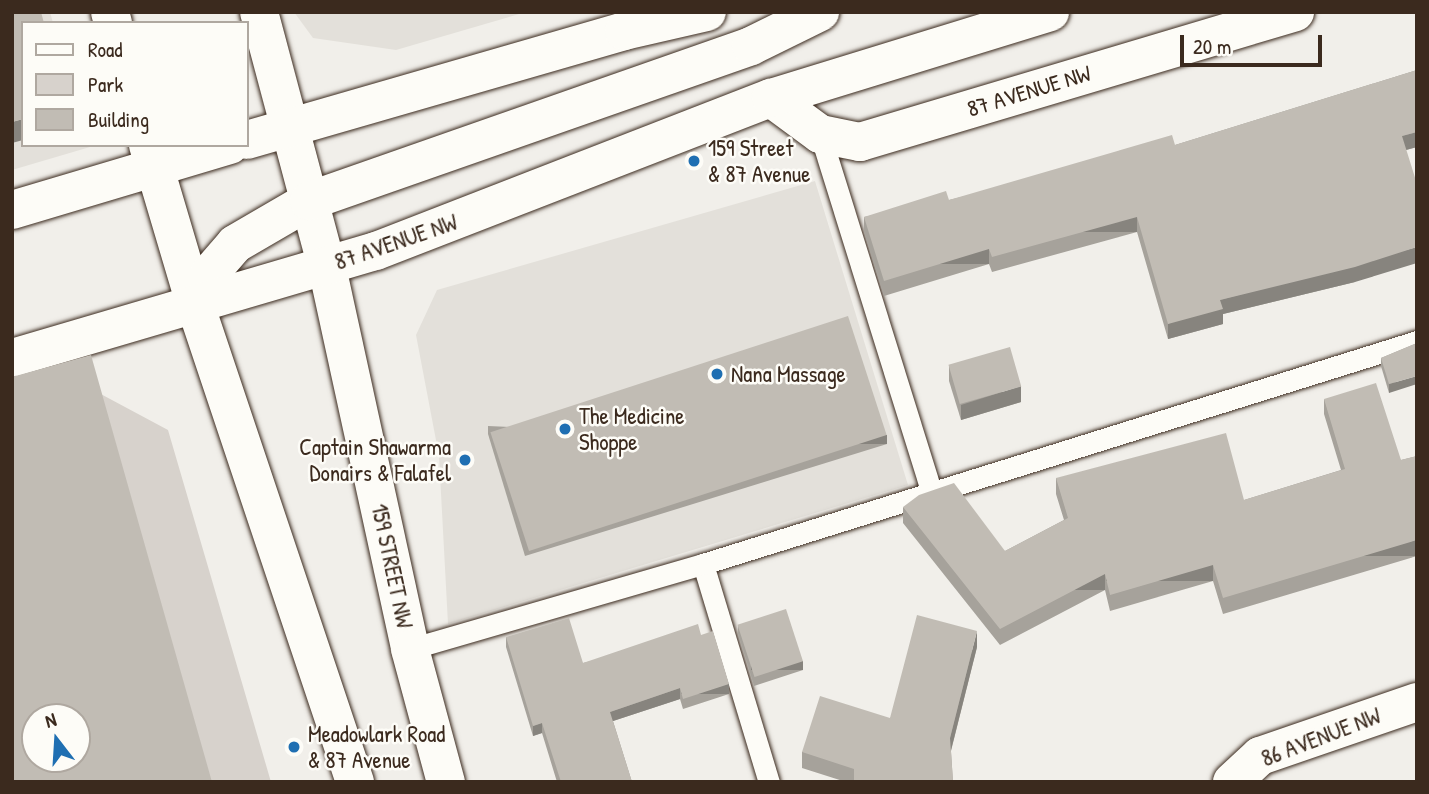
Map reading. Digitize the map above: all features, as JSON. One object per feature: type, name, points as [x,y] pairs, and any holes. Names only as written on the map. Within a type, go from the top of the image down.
[{"type":"main road","name":"159 STREET NW","points":[[259,12],[327,267],[410,649],[446,782]]},
{"type":"main road","points":[[248,140],[624,30],[707,12]]},
{"type":"main road","points":[[195,304],[210,273],[235,244],[309,201],[751,46],[820,12]]},
{"type":"main road","name":"87 AVENUE NW","points":[[12,358],[327,267],[443,227],[771,98],[1050,12]]},
{"type":"main road","name":"87 AVENUE NW","points":[[771,98],[820,134],[860,142],[1295,12]]},
{"type":"main road","points":[[12,210],[152,156],[216,147]]},
{"type":"main road","points":[[152,156],[195,304],[355,782]]},
{"type":"main road","name":"86 AVENUE NW","points":[[1232,782],[1260,756],[1417,702]]},
{"type":"lane","points":[[820,134],[931,491]]},
{"type":"lane","points":[[410,649],[703,564],[1417,341]]},
{"type":"lane","points":[[703,564],[769,782]]},
{"type":"shaded area","points":[[12,12],[50,12],[52,21],[21,21],[21,147],[90,147],[12,170]]},
{"type":"shaded area","points":[[294,12],[526,12],[396,50],[313,38]]},
{"type":"shaded area","points":[[815,181],[908,485],[448,624],[439,456],[416,335],[437,290]]},
{"type":"green space","points":[[54,369],[168,430],[271,782],[12,782]]},
{"type":"building","points":[[12,12],[41,12],[43,21],[21,21],[21,120],[12,122]]},
{"type":"building","points":[[1417,70],[1417,132],[1402,136],[1417,184],[1417,247],[1355,267],[1220,300],[1223,309],[1168,324],[1137,217],[992,257],[989,249],[884,281],[864,217],[946,191],[949,200],[1172,135],[1175,145]]},
{"type":"building","points":[[848,316],[887,435],[529,551],[490,432]]},
{"type":"building","points":[[1417,343],[1417,376],[1389,384],[1381,358]]},
{"type":"building","points":[[1010,347],[1021,386],[960,404],[948,365]]},
{"type":"building","points":[[91,355],[212,782],[12,782],[12,377]]},
{"type":"building","points":[[1376,383],[1401,460],[1417,456],[1417,540],[1223,598],[1213,565],[1110,595],[1105,574],[1000,629],[903,507],[919,495],[954,483],[1005,551],[1068,518],[1056,478],[1226,433],[1244,500],[1345,469],[1324,399]]},
{"type":"building","points":[[786,609],[803,661],[754,677],[737,625]]},
{"type":"building","points":[[917,615],[977,631],[950,738],[953,782],[854,782],[854,769],[802,752],[820,696],[890,718]]},
{"type":"building","points":[[569,618],[583,663],[698,624],[701,635],[713,631],[729,684],[683,699],[680,688],[610,712],[632,782],[561,782],[542,723],[533,726],[506,637]]},
{"type":"place","name":"159 Street & 87 Avenue","points":[[694,161]]},
{"type":"place","name":"Nana Massage","points":[[717,374]]},
{"type":"place","name":"The Medicine Shoppe","points":[[565,429]]},
{"type":"place","name":"Captain Shawarma Donairs & Falafel","points":[[465,460]]},
{"type":"place","name":"Meadowlark Road & 87 Avenue","points":[[294,747]]}]
